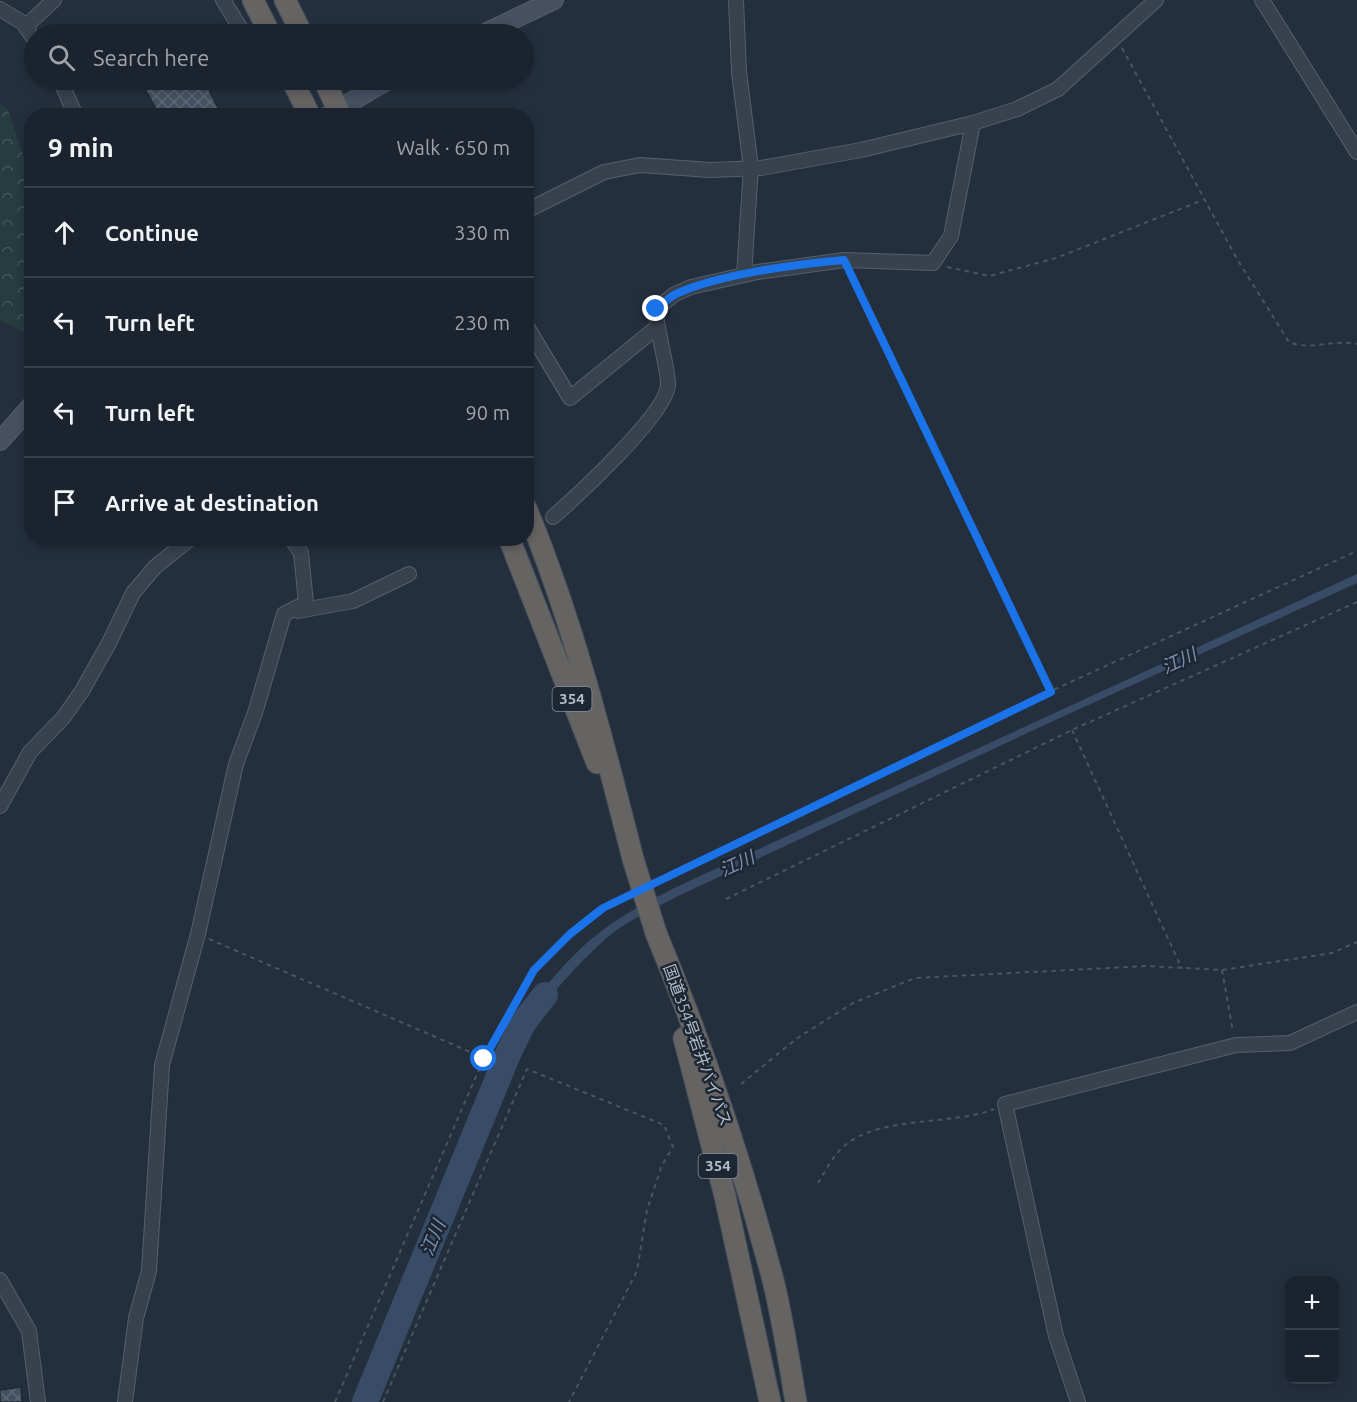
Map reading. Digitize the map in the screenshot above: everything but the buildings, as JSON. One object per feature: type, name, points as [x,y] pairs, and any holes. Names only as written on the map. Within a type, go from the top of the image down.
[{"type":"highway","points":[[253,0],[265,24]]},
{"type":"highway","points":[[285,0],[297,24]]},
{"type":"highway","points":[[297,90],[306,108]]},
{"type":"highway","points":[[327,90],[333,108]]},
{"type":"highway","name":"国道354号岩井バイパス","points":[[534,530],[567,619],[596,714],[633,860],[656,933],[723,1185],[770,1402]]},
{"type":"highway","name":"国道354号岩井バイパス","points":[[513,546],[633,860]]},
{"type":"highway","name":"国道354号岩井バイパス","points":[[656,933],[690,1013],[736,1151],[774,1283],[796,1402]]},
{"type":"main road","points":[[504,24],[554,0]]},
{"type":"main road","points":[[343,108],[372,90]]},
{"type":"main road","points":[[0,441],[24,414]]},
{"type":"street","points":[[28,24],[54,0]]},
{"type":"street","points":[[223,0],[238,24]]},
{"type":"street","points":[[736,0],[739,72],[751,168],[744,275]]},
{"type":"street","points":[[534,207],[603,172],[622,168],[640,165],[710,170],[751,168],[861,150],[973,123],[1017,109],[1058,89],[1156,0]]},
{"type":"street","points":[[1262,0],[1357,152]]},
{"type":"street","points":[[0,9],[8,12],[24,24]]},
{"type":"street","points":[[64,90],[72,108]]},
{"type":"street","points":[[553,516],[600,475],[664,401],[668,385],[656,328],[656,309],[675,294],[744,275],[844,260],[933,263],[951,236],[973,123]]},
{"type":"street","points":[[534,338],[570,398],[656,328]]},
{"type":"street","points":[[0,806],[30,752],[63,718],[82,691],[110,643],[133,593],[155,567],[182,546]]},
{"type":"street","points":[[125,1402],[136,1318],[148,1271],[162,1065],[198,934],[236,764],[255,713],[284,614],[306,603],[301,553],[296,546]]},
{"type":"street","points":[[284,614],[353,601],[409,574]]},
{"type":"street","points":[[1078,1402],[1056,1336],[1005,1104],[1236,1045],[1290,1043],[1357,1012]]},
{"type":"street","points":[[0,1280],[29,1331],[38,1402]]},
{"type":"path","points":[[1116,34],[1237,259],[1289,342],[1301,347],[1336,341],[1357,344]]},
{"type":"path","points":[[933,263],[975,275],[989,276],[1056,258],[1204,200]]},
{"type":"path","points":[[844,260],[1051,692]]},
{"type":"path","points":[[656,882],[1051,692],[1357,550]]},
{"type":"path","points":[[726,899],[1072,730],[1357,602]]},
{"type":"path","points":[[1072,730],[1182,969]]},
{"type":"path","points":[[335,1402],[484,1059],[534,970],[570,934],[603,908],[635,892]]},
{"type":"path","points":[[198,934],[484,1059]]},
{"type":"path","points":[[741,1084],[796,1040],[853,1003],[915,978],[1147,966],[1222,970],[1332,953],[1357,942]]},
{"type":"path","points":[[1222,970],[1236,1045]]},
{"type":"path","points":[[383,1402],[527,1069],[664,1125],[673,1147],[662,1165],[647,1210],[637,1271],[569,1402]]},
{"type":"path","points":[[818,1183],[842,1148],[872,1132],[919,1121],[980,1114],[1005,1104]]},
{"type":"green space","points":[[0,104],[8,110],[24,158],[24,332],[0,320]]},
{"type":"water","points":[[1357,574],[1357,583],[1051,722],[646,912],[618,929],[581,962],[526,1026],[520,1019],[557,973],[589,941],[617,920],[653,899]]},
{"type":"waterway","name":"江川","points":[[365,1402],[508,1054],[523,1023],[545,995]]},
{"type":"route","points":[[484,1059],[534,970],[570,934],[603,908],[1051,692],[844,260],[815,262],[757,272],[691,287],[675,294],[656,309]]}]
